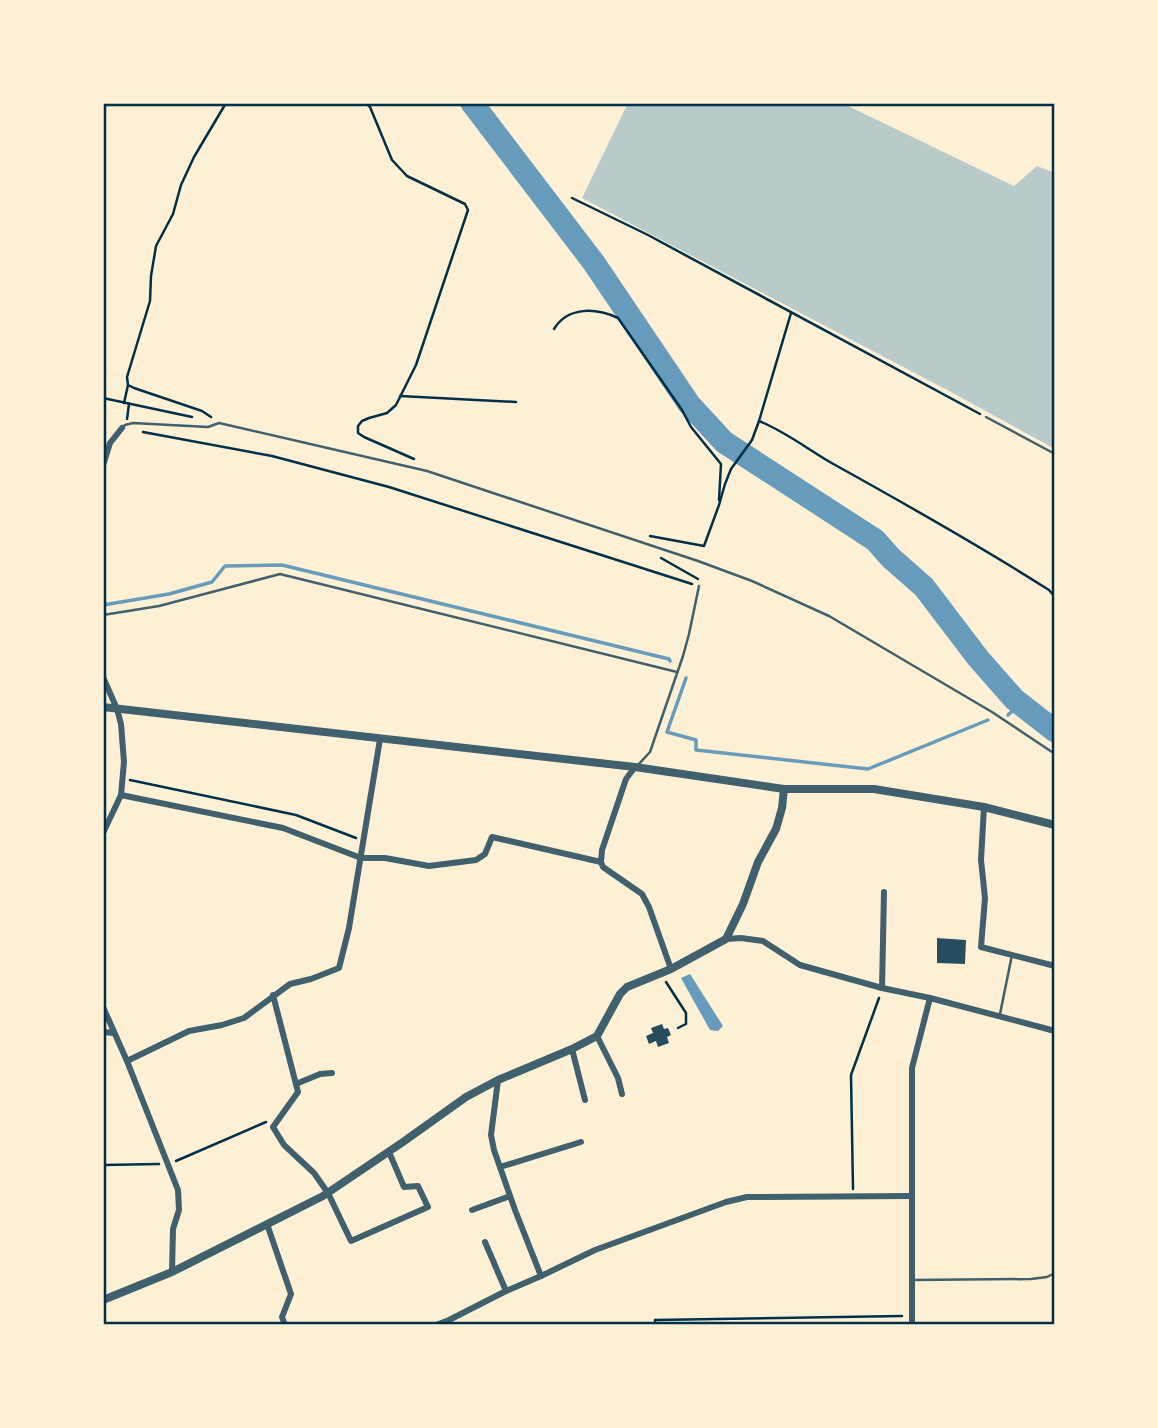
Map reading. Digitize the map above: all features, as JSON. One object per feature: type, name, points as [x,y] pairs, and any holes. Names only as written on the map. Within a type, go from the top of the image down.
[{"type":"street","points":[[103,465],[110,443],[124,427]]},
{"type":"street","points":[[103,677],[117,709],[123,746],[121,795],[103,833]]},
{"type":"street","points":[[103,707],[635,767],[784,789],[874,789],[984,807],[1055,825]]},
{"type":"street","points":[[127,1061],[189,1031],[244,1018],[290,984],[339,968],[349,928],[380,739]]},
{"type":"street","points":[[635,767],[626,779],[602,850],[601,862],[603,867],[642,894],[671,969]]},
{"type":"street","points":[[726,939],[743,904],[758,862],[776,830],[784,789]]},
{"type":"street","points":[[121,795],[283,828],[361,858],[385,858],[429,866],[477,860],[485,854],[492,837],[601,862]]},
{"type":"street","points":[[984,807],[981,860],[985,898],[981,947],[1055,966]]},
{"type":"street","points":[[882,988],[884,892]]},
{"type":"street","points":[[103,1300],[172,1272],[328,1193],[466,1097],[597,1036],[620,994],[627,987],[671,969],[726,939],[764,941],[800,965],[1055,1031]]},
{"type":"street","points":[[273,995],[298,1092],[273,1127],[284,1145],[314,1173],[328,1193],[351,1241],[428,1207],[418,1186],[404,1187],[389,1152]]},
{"type":"street","points":[[912,1325],[912,1068],[930,998]]},
{"type":"street","points":[[103,1007],[178,1190],[179,1210],[173,1229],[172,1272]]},
{"type":"street","points":[[103,1032],[114,1033]]},
{"type":"street","points":[[597,1036],[618,1078],[622,1094]]},
{"type":"street","points":[[572,1049],[585,1100]]},
{"type":"street","points":[[296,1084],[320,1074],[332,1073]]},
{"type":"street","points":[[498,1080],[491,1135],[510,1196],[541,1276]]},
{"type":"street","points":[[500,1167],[580,1142]]},
{"type":"street","points":[[472,1210],[510,1196]]},
{"type":"street","points":[[436,1325],[595,1250],[726,1202],[747,1197],[911,1196]]},
{"type":"street","points":[[267,1224],[291,1294],[282,1317],[285,1325]]},
{"type":"street","points":[[485,1242],[506,1291]]},
{"type":"lane","points":[[986,417],[1055,454]]},
{"type":"lane","points":[[124,427],[133,423],[208,427],[219,423],[427,471],[625,536],[752,581],[830,616],[992,712],[1055,754]]},
{"type":"lane","points":[[103,615],[159,606],[280,574],[677,672]]},
{"type":"lane","points":[[635,767],[650,752],[689,634],[699,586]]},
{"type":"lane","points":[[999,1017],[1012,955]]},
{"type":"lane","points":[[912,1280],[1031,1279],[1055,1273]]},
{"type":"path","points":[[124,402],[127,377],[150,302],[156,246],[173,214],[181,186],[194,157],[226,103]]},
{"type":"path","points":[[366,103],[392,160],[407,176],[465,204],[468,210],[415,365],[396,405],[387,413],[362,421],[358,426],[358,433],[364,437],[417,461],[427,471]]},
{"type":"path","points":[[572,198],[648,234],[986,417]]},
{"type":"path","points":[[554,329],[559,320],[568,314],[595,311],[618,318],[691,427],[721,464],[719,505]]},
{"type":"path","points":[[625,536],[643,535],[704,546],[724,484],[731,469],[752,440],[792,312]]},
{"type":"path","points":[[128,385],[202,411],[219,423]]},
{"type":"path","points":[[400,396],[516,402]]},
{"type":"path","points":[[103,398],[193,418]]},
{"type":"path","points":[[129,404],[124,427],[272,456],[390,487],[699,586]]},
{"type":"path","points":[[759,421],[777,428],[812,452],[990,552],[1049,590],[1055,597]]},
{"type":"path","points":[[661,558],[697,579],[699,586]]},
{"type":"path","points":[[123,778],[296,815],[364,839]]},
{"type":"path","points":[[660,974],[686,1013],[686,1024],[678,1028]]},
{"type":"path","points":[[853,1196],[851,1075],[882,988]]},
{"type":"path","points":[[103,1164],[168,1164],[281,1115]]},
{"type":"path","points":[[655,1325],[655,1320],[912,1316]]},
{"type":"shaded area","points":[[628,103],[842,103],[1014,186],[1037,166],[1055,173],[1055,449],[582,198]]},
{"type":"water","points":[[690,974],[723,1026],[718,1031],[710,1030],[681,978]]},
{"type":"building","points":[[937,938],[966,940],[965,964],[937,963]]},
{"type":"building","points":[[662,1024],[664,1029],[668,1028],[671,1035],[667,1037],[669,1043],[658,1047],[656,1041],[649,1044],[646,1036],[653,1033],[651,1028]]},
{"type":"waterway","points":[[472,103],[594,263],[689,404],[724,442],[875,540],[924,587],[978,658],[1014,699],[1055,731]]},
{"type":"waterway","points":[[103,605],[169,594],[212,582],[225,566],[282,565],[670,661]]},
{"type":"waterway","points":[[686,678],[667,732],[696,740],[696,750],[868,769],[988,720]]},
{"type":"waterway","points":[[1008,715],[1020,704]]}]
